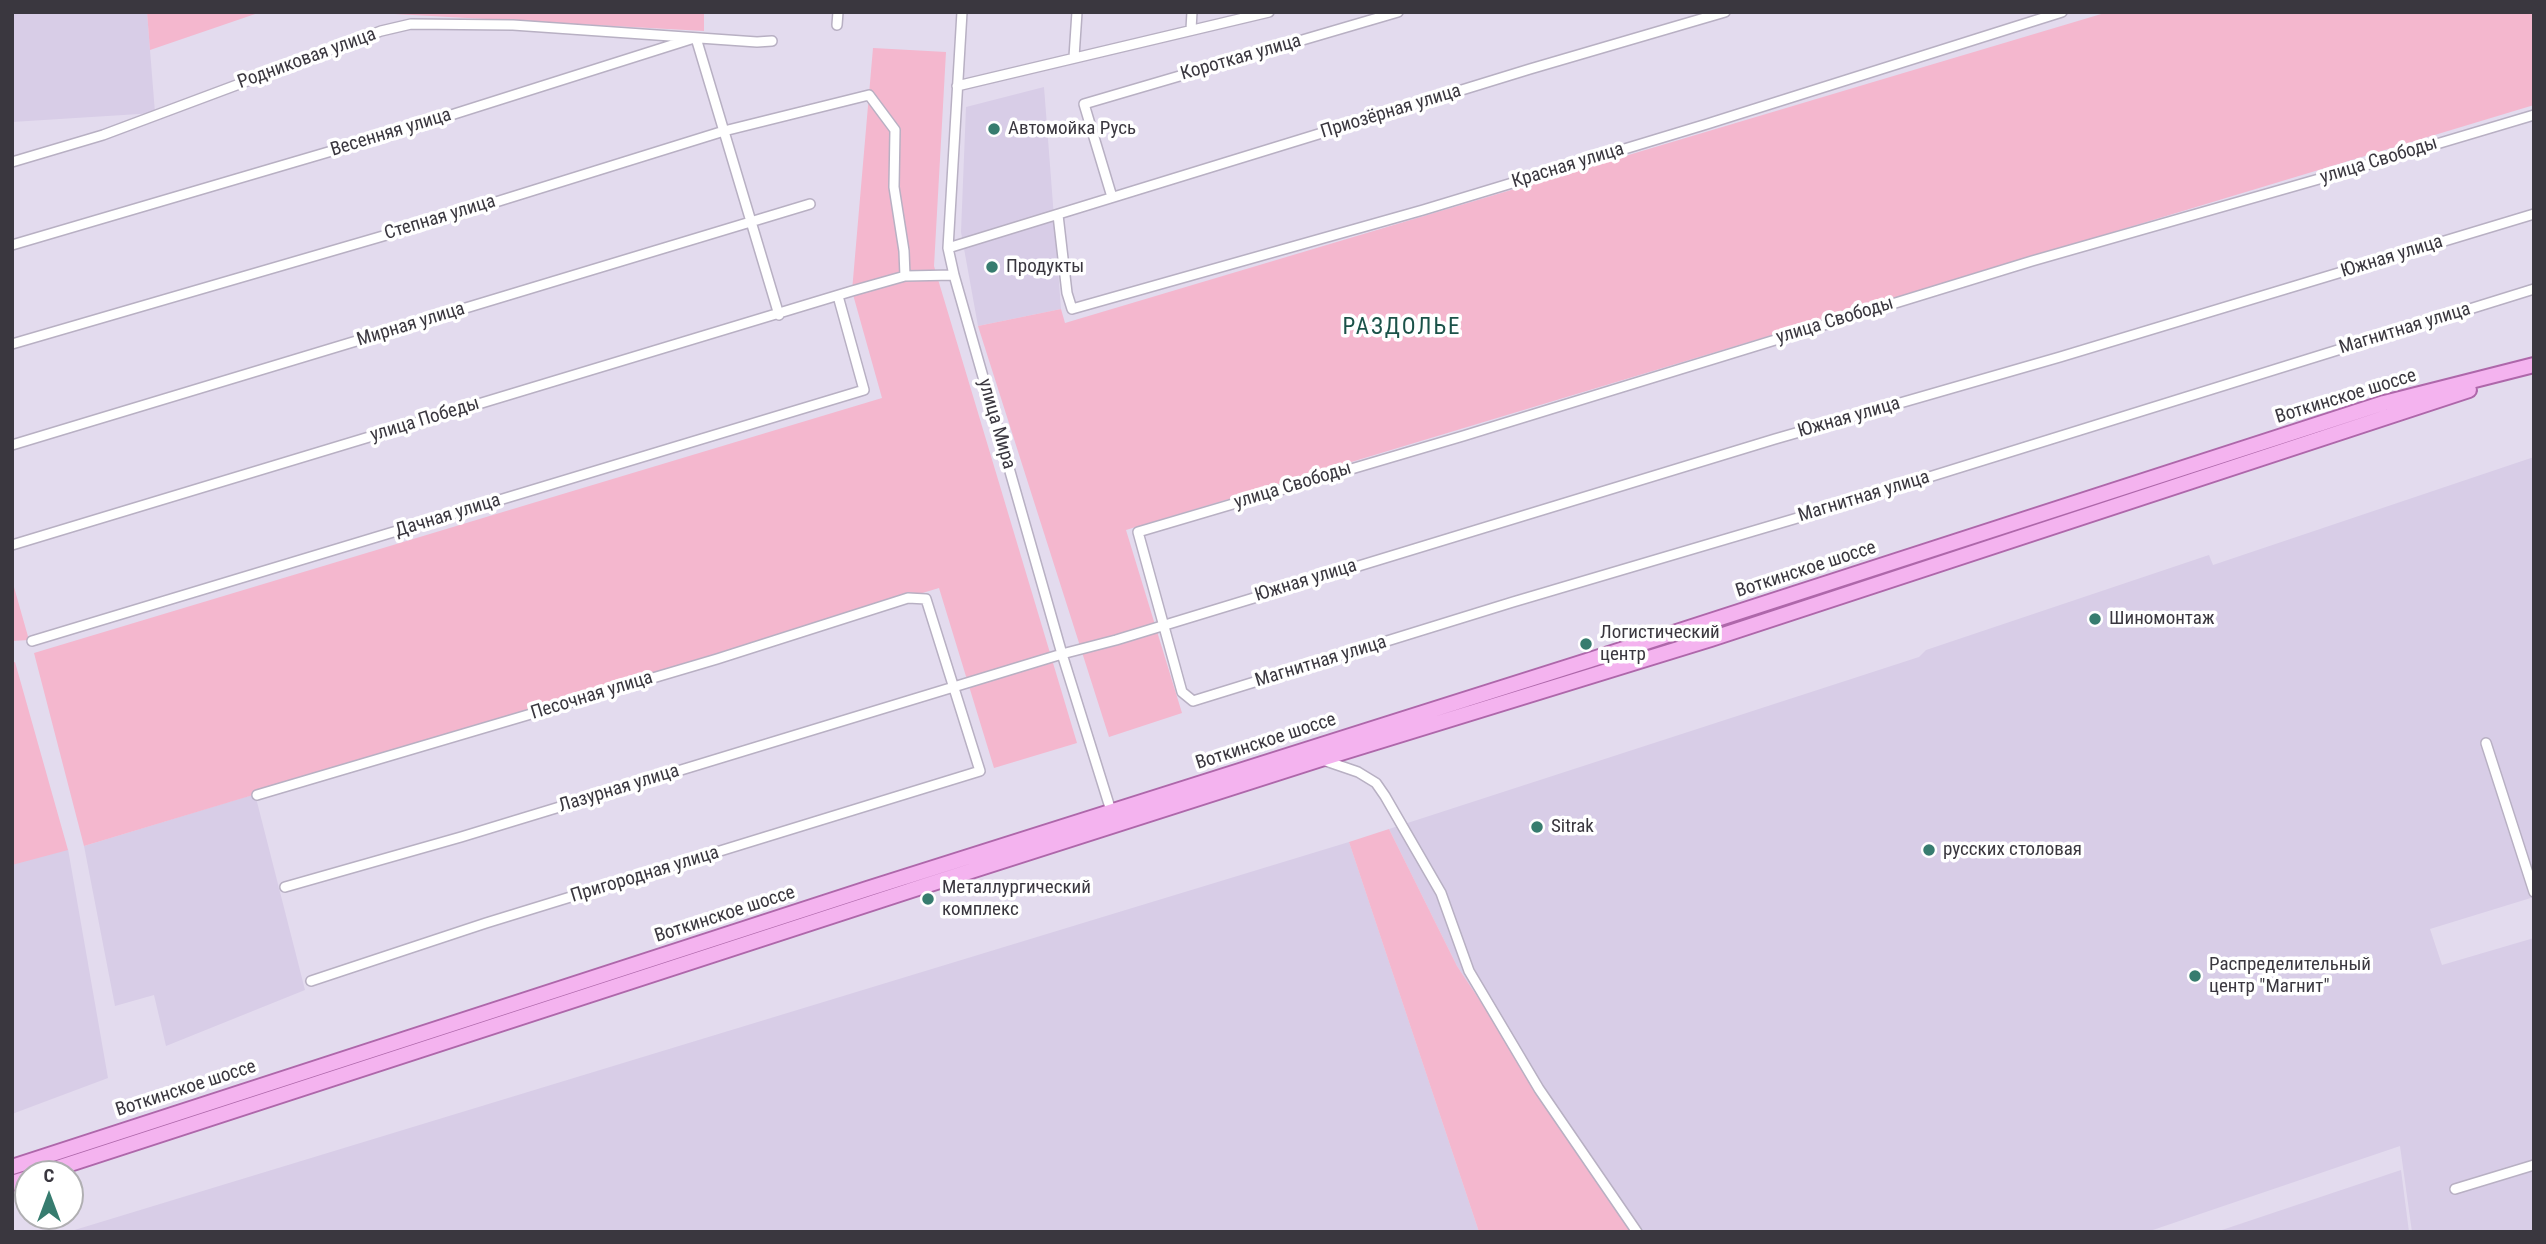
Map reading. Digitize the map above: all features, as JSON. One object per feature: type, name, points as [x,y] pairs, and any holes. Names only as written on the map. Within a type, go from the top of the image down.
[{"type":"main road","name":"Воткинское шоссе","points":[[12,1167],[1114,818],[1321,760],[1688,646],[2105,511],[2534,367]]},
{"type":"main road","name":"Воткинское шоссе","points":[[81,1160],[1694,627],[2384,403],[2534,367]]},
{"type":"street","points":[[837,25],[838,12]]},
{"type":"street","name":"улица Мира","points":[[962,12],[948,248],[1062,654],[1114,818]]},
{"type":"street","points":[[1074,57],[1077,12]]},
{"type":"street","points":[[1191,29],[1192,12]]},
{"type":"street","points":[[957,86],[1269,12]]},
{"type":"street","name":"Короткая улица","points":[[1112,197],[1084,104],[1398,12]]},
{"type":"street","name":"Приозёрная улица","points":[[948,248],[1725,12]]},
{"type":"street","name":"Красная улица","points":[[1058,215],[1067,293],[1072,309],[1449,202],[2062,12]]},
{"type":"street","name":"Родниковая улица","points":[[12,162],[103,135],[381,32],[411,24],[513,25],[696,38]]},
{"type":"street","points":[[696,38],[779,315]]},
{"type":"street","name":"Весенняя улица","points":[[12,245],[411,128],[696,38],[772,41]]},
{"type":"street","name":"Степная улица","points":[[12,344],[438,219],[724,131],[869,95],[895,130],[894,187],[905,276]]},
{"type":"street","name":"улица Свободы","points":[[1164,624],[1138,532],[1463,436],[2032,261],[2534,115]]},
{"type":"street","name":"Мирная улица","points":[[12,444],[810,204]]},
{"type":"street","name":"Южная улица","points":[[1062,654],[2534,214]]},
{"type":"street","name":"улица Победы","points":[[12,545],[905,276],[954,275]]},
{"type":"street","name":"Магнитная улица","points":[[1164,624],[1182,692],[1193,701],[1794,519],[2534,289]]},
{"type":"street","name":"Дачная улица","points":[[33,642],[864,390],[838,296]]},
{"type":"street","name":"Песочная улица","points":[[257,795],[717,659],[908,598],[926,599],[953,688]]},
{"type":"street","name":"Лазурная улица","points":[[285,887],[500,825],[1062,654]]},
{"type":"street","name":"Пригородная улица","points":[[312,981],[486,923],[980,771],[953,688]]},
{"type":"street","points":[[2486,743],[2534,892]]},
{"type":"street","points":[[1321,760],[1358,772],[1376,783],[1385,796],[1441,893],[1469,971],[1539,1089],[1637,1232]]},
{"type":"street","points":[[2455,1189],[2534,1165]]},
{"type":"shaded area","points":[[12,12],[147,12],[155,113],[12,122]]},
{"type":"shaded area","points":[[147,12],[261,12],[150,50]]},
{"type":"shaded area","points":[[358,12],[704,12],[704,31]]},
{"type":"shaded area","points":[[2108,12],[2534,12],[2534,105],[1126,530],[1182,713],[1109,737],[978,326],[1061,309],[1065,323]]},
{"type":"shaded area","points":[[873,48],[946,52],[934,266],[1077,743],[994,768],[939,588],[84,846],[34,653],[882,398],[852,291]]},
{"type":"shaded area","points":[[1044,87],[1061,309],[978,326],[961,232],[966,107]]},
{"type":"shaded area","points":[[2534,457],[2534,897],[2430,929],[2442,965],[2534,938],[2534,1232],[2412,1232],[2400,1146],[2147,1232],[1634,1232],[1457,966],[1389,829],[1919,657],[1926,650],[2209,555],[2213,565]]},
{"type":"shaded area","points":[[12,580],[29,640],[12,641]]},
{"type":"shaded area","points":[[15,662],[68,850],[12,865],[12,663]]},
{"type":"shaded area","points":[[255,794],[305,990],[166,1046],[154,995],[115,1006],[84,846]]},
{"type":"shaded area","points":[[1389,829],[1457,966],[1634,1232],[1479,1232],[1349,842]]},
{"type":"shaded area","points":[[1349,842],[1479,1232],[68,1232],[84,1230],[84,1227]]},
{"type":"shaded area","points":[[68,849],[108,1078],[12,1114],[12,864]]},
{"type":"shaded area","points":[[2401,1170],[2409,1232],[2216,1232]]},
{"type":"place","name":"Автомойка Русь","points":[[994,129]]},
{"type":"place","name":"Продукты","points":[[992,267]]},
{"type":"place","name":"Шиномонтаж","points":[[2095,619]]},
{"type":"place","name":"Логистический центр","points":[[1586,644]]},
{"type":"place","name":"Sitrak","points":[[1537,827]]},
{"type":"place","name":"русских столовая","points":[[1929,850]]},
{"type":"place","name":"Металлургический комплекс","points":[[928,899]]},
{"type":"place","name":"Распределительный центр \"Магнит\"","points":[[2195,976]]},
{"type":"district","name":"РАЗДОЛЬЕ","points":[[1402,328]]}]
